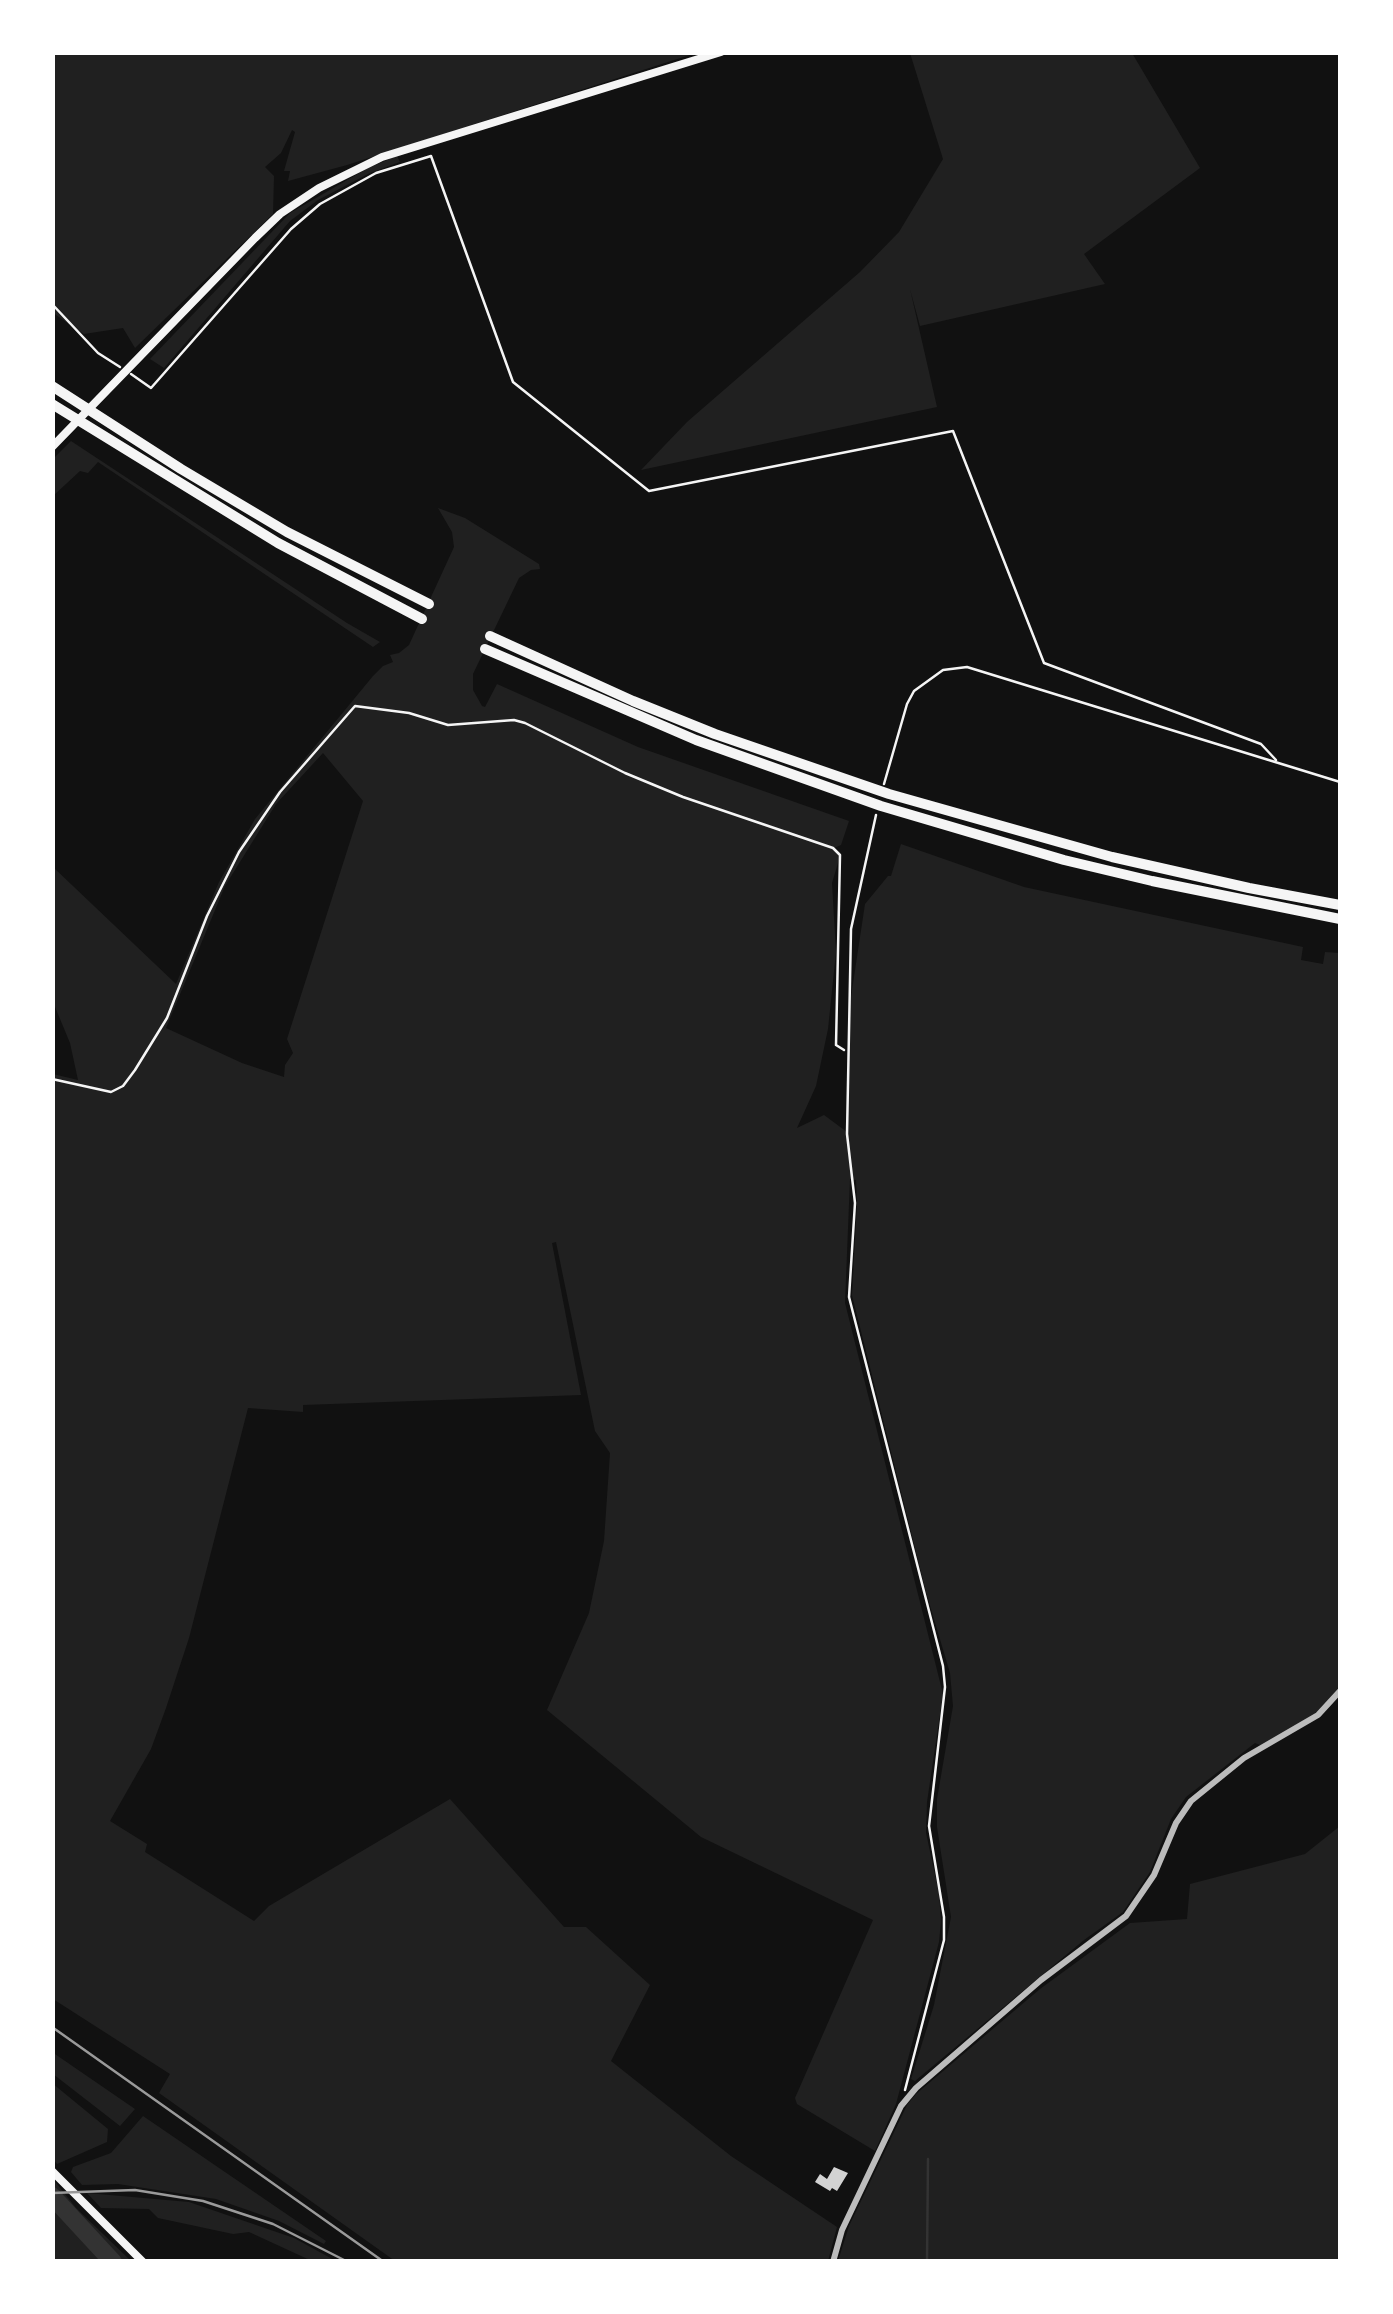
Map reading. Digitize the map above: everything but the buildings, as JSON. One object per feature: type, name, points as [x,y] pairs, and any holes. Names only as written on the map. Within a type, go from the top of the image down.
[{"type":"highway","points":[[52,386],[287,532],[428,604]]},
{"type":"highway","points":[[52,404],[278,543],[422,618]]},
{"type":"highway","points":[[490,636],[666,714],[889,794],[1112,857],[1340,905]]},
{"type":"highway","points":[[484,650],[696,740],[881,806],[1152,882],[1340,919]]},
{"type":"main road","points":[[52,448],[280,214],[356,167],[721,52]]},
{"type":"main road","points":[[52,2171],[143,2262]]},
{"type":"street","points":[[833,2262],[842,2230],[901,2106],[916,2088],[1041,1980],[1126,1916],[1154,1875],[1176,1822],[1190,1801],[1244,1758],[1318,1715],[1340,1691]]},
{"type":"path","points":[[52,304],[98,353],[151,388],[291,229],[320,204],[376,173],[430,156],[514,382],[650,491],[952,431],[1044,663],[1260,744],[1279,763]]},
{"type":"path","points":[[882,793],[914,691],[942,670],[968,667],[1340,782]]},
{"type":"path","points":[[52,1079],[102,1092],[123,1086],[166,1018],[207,916],[239,852],[280,792],[355,706],[409,712],[448,725],[514,720],[525,723],[683,797],[834,848],[840,855],[836,1045],[847,1052]]},
{"type":"path","points":[[877,810],[851,928],[847,1134],[855,1203],[849,1296],[943,1666],[945,1687],[929,1826],[943,1904],[944,1940],[901,2106]]},
{"type":"shaded area","points":[[53,53],[696,53],[288,181],[290,171],[284,171],[295,132],[292,130],[281,153],[265,167],[274,176],[273,214],[135,348],[123,328],[84,334],[53,313]]},
{"type":"shaded area","points":[[910,53],[1132,53],[1200,168],[1084,254],[1105,284],[920,326],[910,289],[937,407],[641,470],[687,422],[860,272],[899,232],[943,159]]},
{"type":"shaded area","points":[[397,156],[400,162],[318,200],[290,221],[164,368],[150,359],[290,213],[368,168]]},
{"type":"shaded area","points":[[71,441],[380,642],[373,647],[98,462],[88,473],[80,471],[53,496],[53,459]]},
{"type":"shaded area","points":[[438,508],[465,518],[539,564],[540,569],[519,578],[473,674],[473,690],[482,706],[485,707],[497,684],[638,747],[849,821],[841,845],[834,848],[840,856],[832,883],[836,952],[828,1029],[816,1086],[797,1128],[824,1115],[847,1132],[849,1010],[865,904],[891,876],[901,844],[1024,887],[1303,947],[1301,960],[1323,964],[1325,952],[1340,953],[1340,1691],[1318,1715],[1265,1747],[1255,1743],[1186,1797],[1171,1819],[1150,1872],[1123,1912],[915,2081],[911,2079],[934,2005],[951,1917],[937,1827],[937,1799],[953,1706],[950,1673],[852,1295],[857,1203],[856,1180],[850,1179],[845,1303],[943,1694],[926,1833],[939,1893],[939,1942],[896,2104],[875,2151],[797,2104],[795,2098],[873,1920],[701,1837],[547,1710],[589,1613],[604,1541],[610,1453],[595,1431],[556,1242],[552,1243],[581,1395],[303,1405],[303,1412],[248,1408],[189,1638],[166,1708],[151,1749],[110,1821],[147,1844],[145,1852],[254,1921],[269,1906],[450,1799],[564,1927],[586,1927],[650,1985],[611,2061],[731,2156],[837,2227],[828,2261],[395,2261],[159,2093],[170,2074],[53,1999],[53,1074],[78,1080],[70,1043],[53,1002],[53,867],[176,984],[219,882],[255,819],[373,676],[393,662],[390,655],[409,645],[454,547],[452,532]],"holes":[[[323,753],[363,801],[287,1039],[293,1053],[285,1065],[284,1077],[242,1063],[166,1028],[225,886],[276,804]]]},
{"type":"shaded area","points":[[1340,1826],[1340,2261],[838,2261],[849,2226],[907,2105],[916,2094],[1040,1989],[1130,1923],[1187,1919],[1190,1884],[1305,1854]]},
{"type":"shaded area","points":[[52,2052],[135,2109],[120,2126],[53,2074]]},
{"type":"shaded area","points":[[52,2083],[108,2129],[107,2142],[57,2164],[53,2159]]},
{"type":"shaded area","points":[[143,2116],[326,2241],[324,2244],[279,2221],[216,2199],[118,2184],[82,2185],[71,2172],[73,2167],[111,2153]]},
{"type":"shaded area","points":[[53,2179],[76,2208],[131,2261],[53,2261]]},
{"type":"shaded area","points":[[87,2193],[189,2202],[294,2238],[336,2261],[312,2261],[249,2232],[233,2234],[158,2218],[149,2209],[101,2208]]},
{"type":"waterway","points":[[927,2262],[928,2159]]},
{"type":"waterway","points":[[52,2196],[113,2262]]},
{"type":"railway","points":[[52,2027],[384,2262]]},
{"type":"railway","points":[[52,2193],[135,2190],[203,2201],[273,2224],[348,2262]]}]
